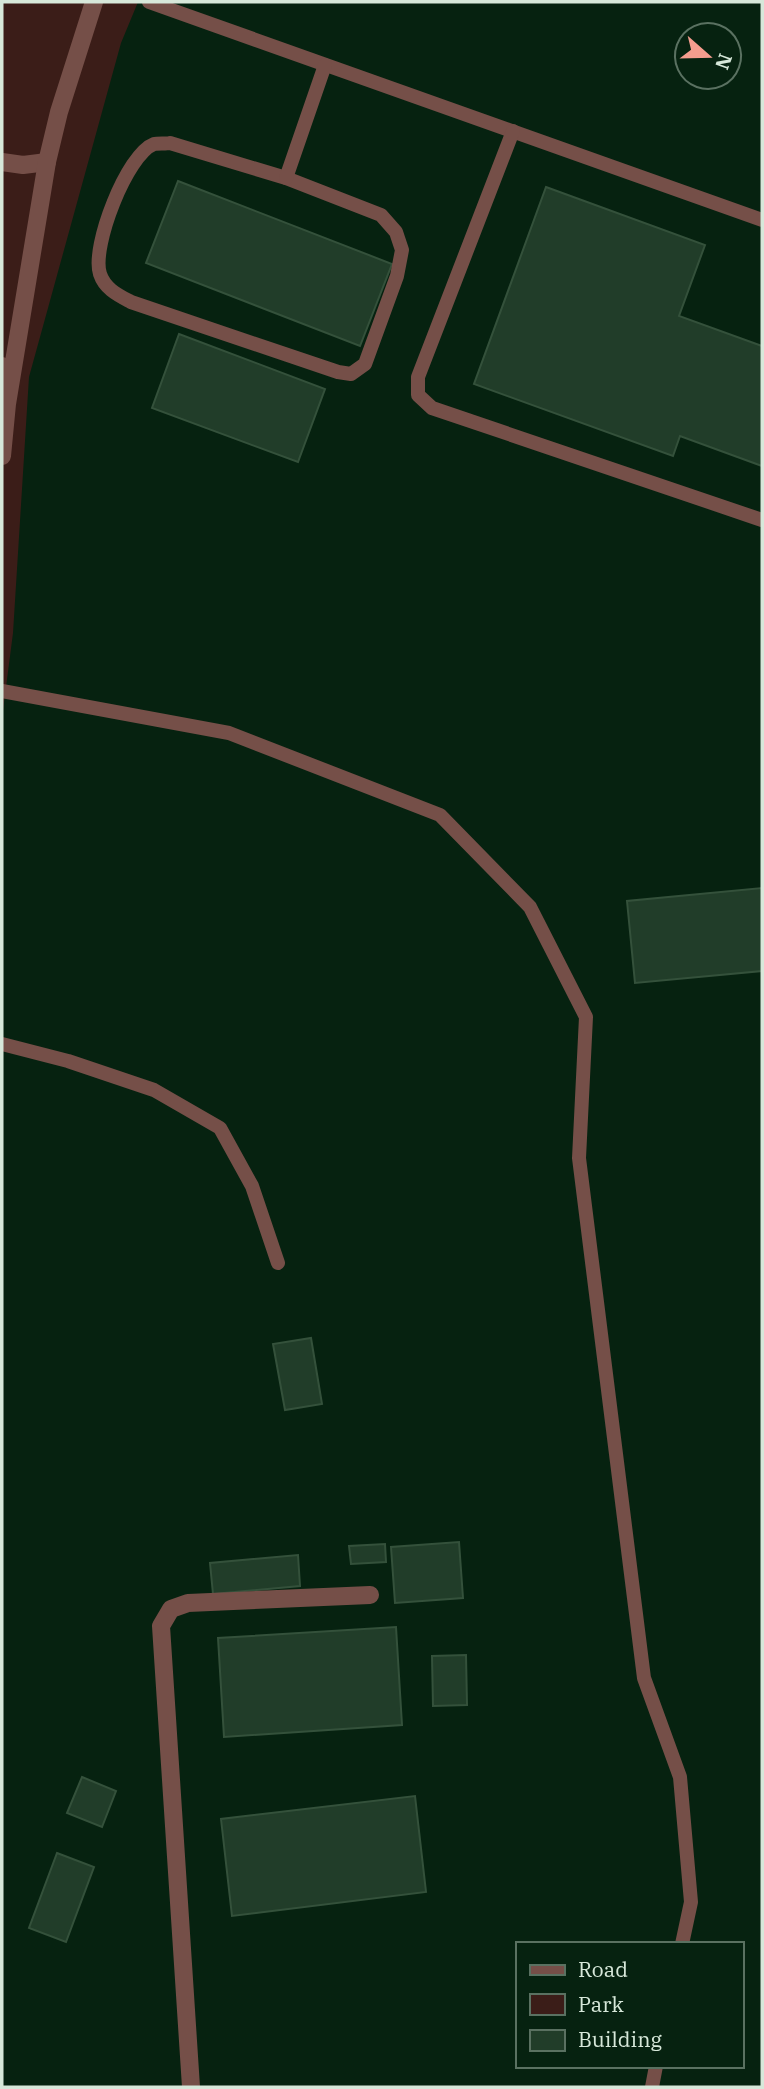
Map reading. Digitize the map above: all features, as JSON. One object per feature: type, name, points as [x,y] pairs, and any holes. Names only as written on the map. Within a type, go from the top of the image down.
[{"type":"street","points":[[4,404],[47,162],[59,112],[94,2]]},
{"type":"street","points":[[2,162],[23,165],[47,162]]},
{"type":"street","points":[[2,366],[2,456]]},
{"type":"street","points":[[191,2087],[161,1626],[171,1609],[188,1603],[370,1595]]},
{"type":"lane","points":[[149,2],[762,220]]},
{"type":"lane","points":[[286,178],[325,65]]},
{"type":"lane","points":[[513,131],[418,377],[418,395],[432,408],[762,520]]},
{"type":"lane","points":[[170,143],[286,178],[381,215],[396,232],[402,250],[397,276],[365,364],[351,374],[338,372],[131,302],[111,292],[99,273],[101,248],[116,194],[136,159],[153,145],[170,143]]},
{"type":"lane","points":[[2,691],[229,733],[440,815],[530,907],[586,1017],[579,1158],[644,1678],[680,1777],[691,1902],[682,1942]]},
{"type":"lane","points":[[2,1044],[68,1061],[154,1090],[220,1128],[252,1186],[278,1263]]},
{"type":"lane","points":[[652,2087],[656,2068]]},
{"type":"green space","points":[[2,2],[138,2],[121,43],[29,377],[13,633],[2,718]]},
{"type":"building","points":[[178,181],[392,264],[360,346],[146,263]]},
{"type":"building","points":[[546,187],[705,245],[679,316],[762,346],[762,466],[680,436],[673,456],[474,384]]},
{"type":"building","points":[[179,334],[325,389],[298,462],[152,408]]},
{"type":"building","points":[[762,888],[762,971],[635,983],[627,901]]},
{"type":"building","points":[[311,1338],[322,1404],[285,1410],[273,1344]]},
{"type":"building","points":[[459,1542],[463,1598],[395,1603],[391,1547]]},
{"type":"building","points":[[385,1544],[386,1562],[351,1564],[349,1546]]},
{"type":"building","points":[[298,1555],[300,1586],[213,1594],[210,1563]]},
{"type":"building","points":[[396,1627],[402,1725],[224,1737],[218,1638]]},
{"type":"building","points":[[466,1655],[467,1705],[433,1706],[432,1656]]},
{"type":"building","points":[[82,1777],[116,1791],[102,1827],[67,1813]]},
{"type":"building","points":[[415,1796],[426,1892],[232,1916],[221,1819]]},
{"type":"building","points":[[57,1853],[94,1867],[66,1942],[29,1928]]}]
